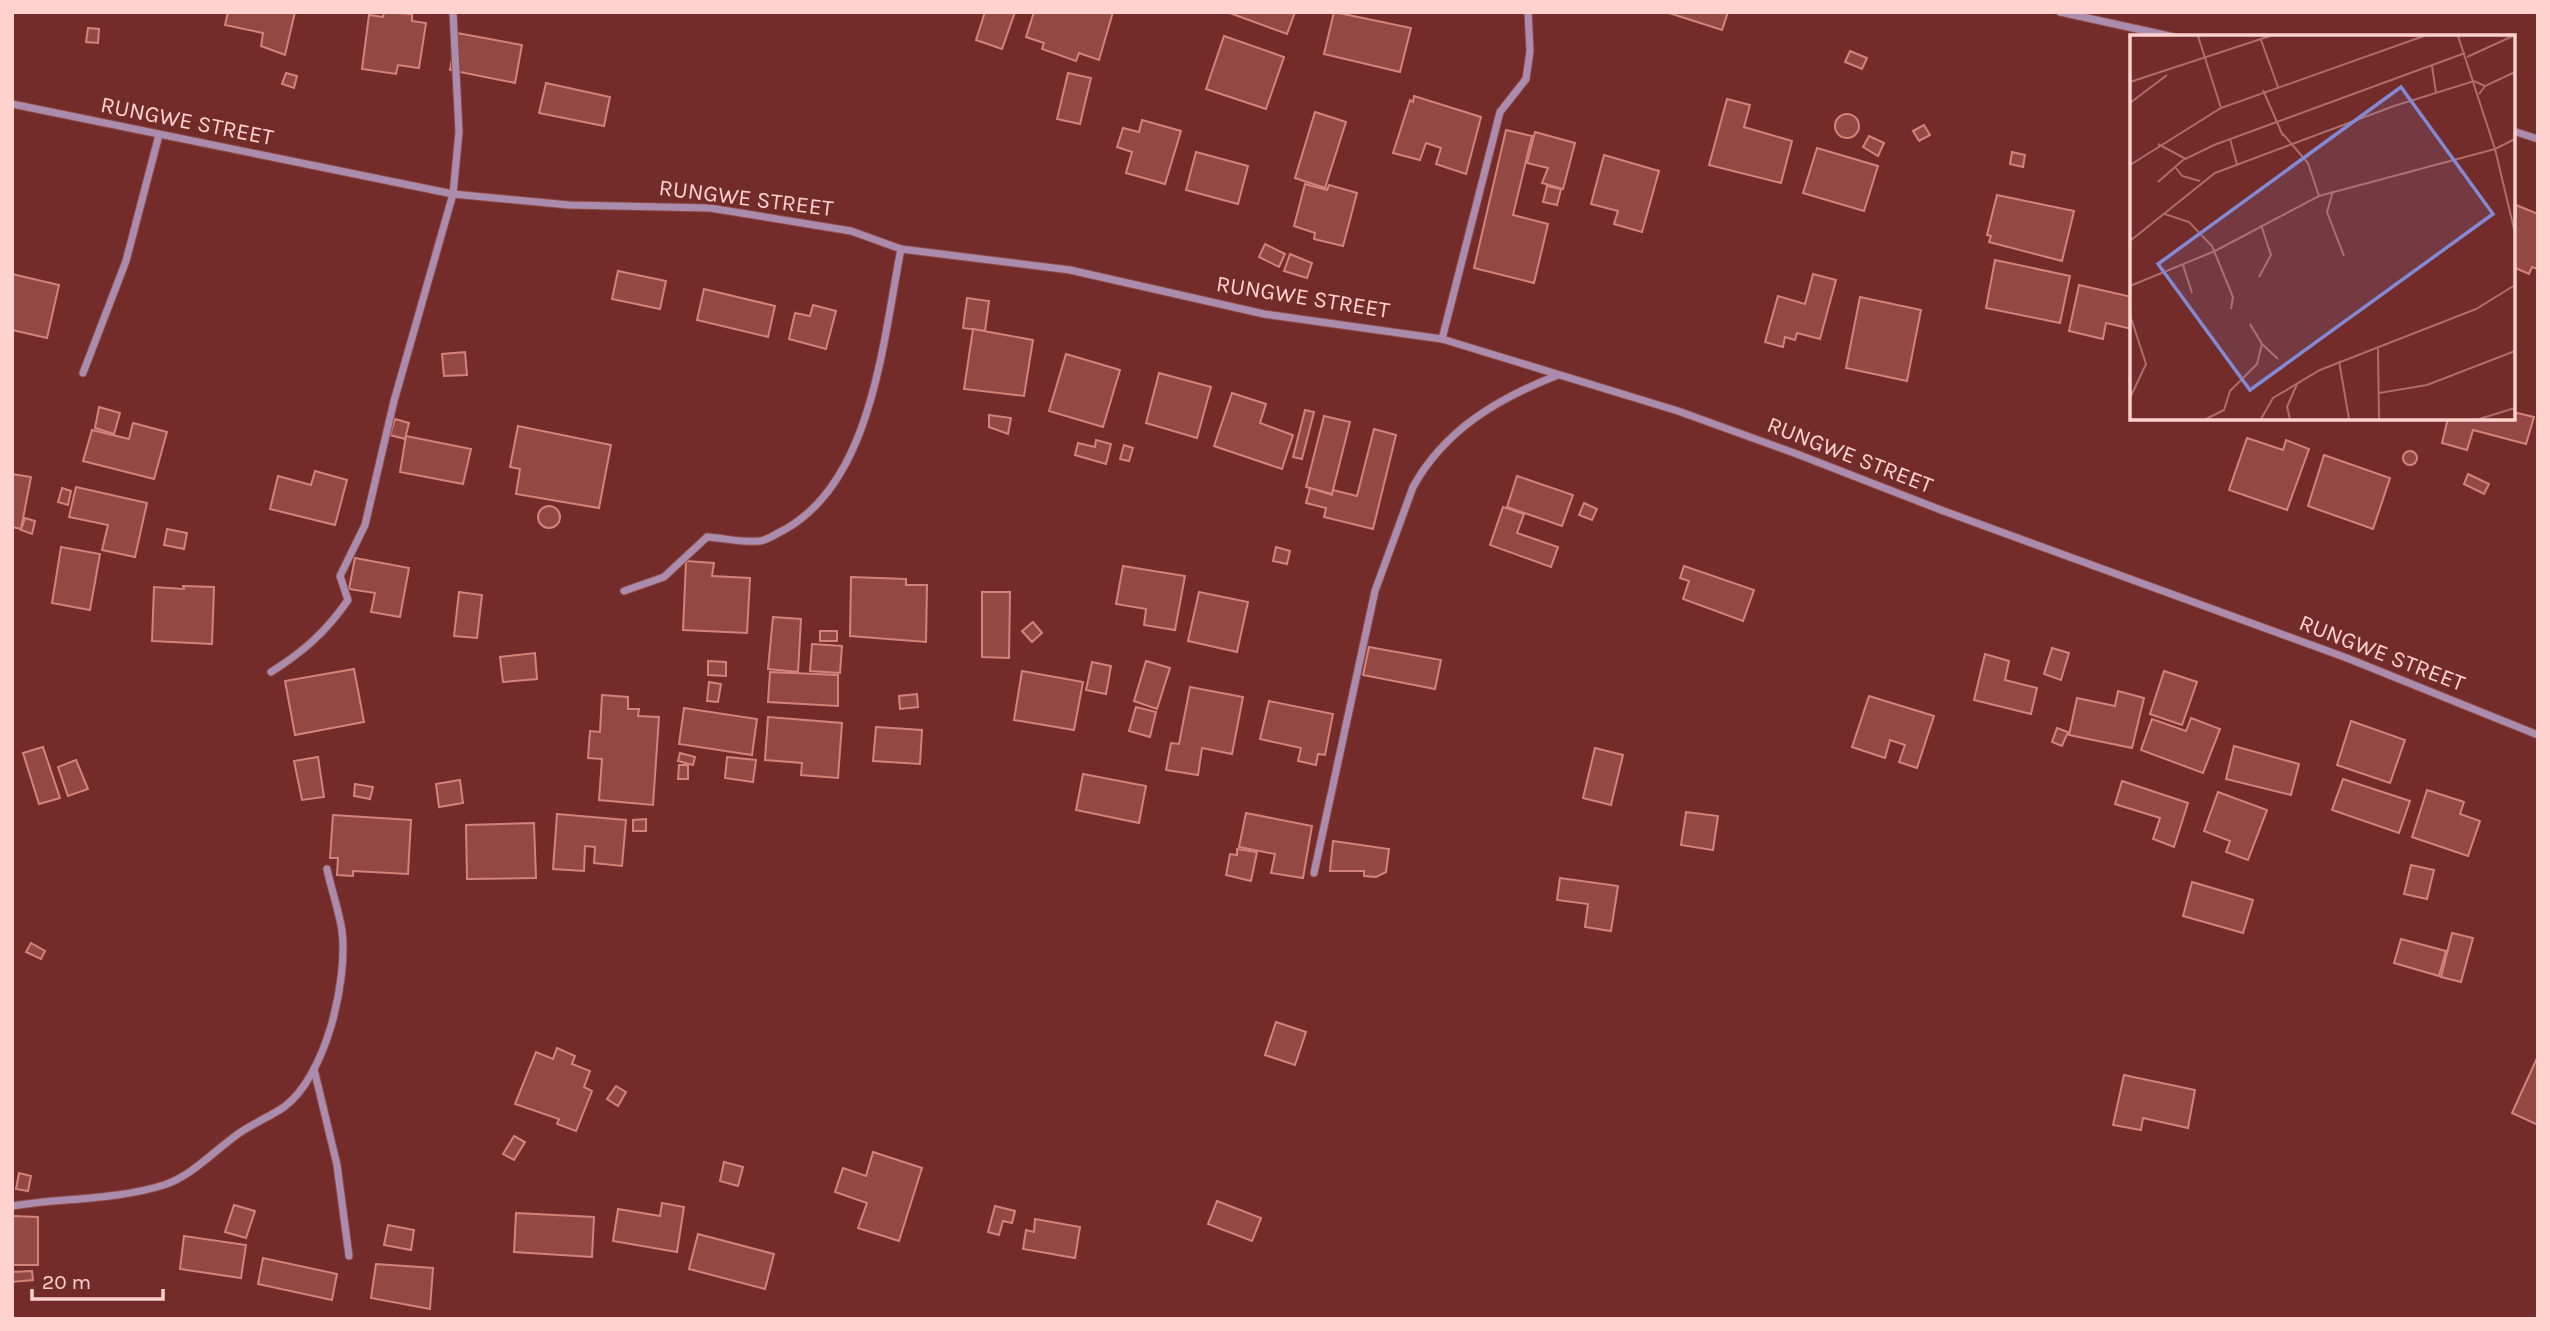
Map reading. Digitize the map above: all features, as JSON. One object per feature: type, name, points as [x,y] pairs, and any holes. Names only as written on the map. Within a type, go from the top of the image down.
[{"type":"street","points":[[271,672],[304,651],[330,626],[348,600],[340,576],[365,525],[394,401],[453,194],[459,132],[453,12]]},
{"type":"street","points":[[1442,339],[1500,112],[1526,79],[1530,51],[1528,12]]},
{"type":"street","points":[[2060,12],[2165,35]]},
{"type":"street","name":"RUNGWE STREET","points":[[12,104],[453,194],[569,205],[710,208],[851,231],[901,249],[1070,270],[1264,314],[1442,339],[1678,411],[2347,658],[2538,735]]},
{"type":"street","points":[[2515,132],[2538,139]]},
{"type":"street","points":[[83,373],[126,261],[159,135]]},
{"type":"street","points":[[624,591],[664,578],[707,537],[762,541],[797,522],[814,506],[839,475],[867,410],[901,249]]},
{"type":"street","points":[[1314,873],[1376,591],[1413,487],[1422,472],[1485,409],[1511,393],[1560,374]]},
{"type":"street","points":[[12,1206],[131,1192],[175,1181],[236,1135],[286,1106],[314,1068],[327,1039],[340,981],[342,932],[327,869]]},
{"type":"street","points":[[314,1068],[337,1165],[349,1256]]},
{"type":"building","points":[[228,12],[295,12],[285,55],[261,46],[263,33],[225,25]]},
{"type":"building","points":[[384,12],[412,14],[412,21],[426,23],[419,68],[398,65],[396,74],[362,69],[369,15],[383,17]]},
{"type":"building","points":[[985,12],[1015,12],[1002,49],[976,40]]},
{"type":"building","points":[[1034,12],[1113,12],[1099,60],[1079,53],[1076,61],[1042,49],[1044,43],[1026,37]]},
{"type":"building","points":[[1227,12],[1295,12],[1287,34]]},
{"type":"building","points":[[1334,12],[1411,28],[1400,72],[1324,54]]},
{"type":"building","points":[[1666,12],[1728,12],[1722,30]]},
{"type":"building","points":[[88,28],[99,29],[98,43],[86,42]]},
{"type":"building","points":[[457,33],[522,45],[515,83],[450,70]]},
{"type":"building","points":[[1224,36],[1284,57],[1266,109],[1206,89]]},
{"type":"building","points":[[1850,51],[1867,58],[1862,69],[1845,62]]},
{"type":"building","points":[[286,73],[297,76],[294,88],[282,84]]},
{"type":"building","points":[[1068,73],[1091,78],[1080,124],[1057,119]]},
{"type":"building","points":[[546,83],[610,97],[604,126],[539,113]]},
{"type":"building","points":[[1414,96],[1481,117],[1466,174],[1436,164],[1441,148],[1426,143],[1420,160],[1393,153],[1410,100],[1413,102]]},
{"type":"building","points":[[1727,99],[1750,105],[1744,127],[1792,141],[1781,183],[1709,165]]},
{"type":"building","points":[[1315,112],[1346,122],[1325,188],[1295,178]]},
{"type":"building","points":[[1847,114],[1856,117],[1859,126],[1856,135],[1847,138],[1838,135],[1835,126],[1838,117]]},
{"type":"building","points":[[1142,120],[1181,131],[1165,184],[1126,173],[1132,152],[1117,147],[1123,128],[1139,132]]},
{"type":"building","points":[[1924,125],[1930,135],[1919,141],[1913,131]]},
{"type":"building","points":[[1506,130],[1532,136],[1513,215],[1548,224],[1534,283],[1474,268]]},
{"type":"building","points":[[1535,132],[1575,143],[1563,189],[1542,183],[1548,168],[1527,163]]},
{"type":"building","points":[[1869,136],[1884,143],[1878,156],[1863,147]]},
{"type":"building","points":[[1817,148],[1878,166],[1864,211],[1803,193]]},
{"type":"building","points":[[1196,152],[1248,166],[1238,204],[1186,190]]},
{"type":"building","points":[[2012,152],[2025,155],[2023,167],[2010,164]]},
{"type":"building","points":[[1604,155],[1659,171],[1642,232],[1614,224],[1618,211],[1591,204]]},
{"type":"building","points":[[1305,184],[1327,190],[1329,185],[1357,193],[1343,246],[1314,239],[1315,233],[1294,226]]},
{"type":"building","points":[[1547,186],[1561,189],[1557,205],[1543,202]]},
{"type":"building","points":[[1997,195],[2074,211],[2062,261],[1989,242],[1991,236],[1987,235]]},
{"type":"building","points":[[2516,205],[2538,214],[2538,269],[2532,267],[2529,274],[2515,268]]},
{"type":"building","points":[[1265,244],[1285,254],[1279,267],[1259,257]]},
{"type":"building","points":[[1290,254],[1312,263],[1307,278],[1284,271]]},
{"type":"building","points":[[1995,260],[2070,276],[2060,323],[1986,308]]},
{"type":"building","points":[[618,271],[666,281],[660,309],[612,299]]},
{"type":"building","points":[[12,274],[59,285],[47,338],[12,330]]},
{"type":"building","points":[[1813,274],[1836,280],[1820,339],[1797,333],[1795,340],[1785,337],[1783,347],[1765,342],[1778,296],[1805,304]]},
{"type":"building","points":[[2079,285],[2130,297],[2130,329],[2106,323],[2103,339],[2069,331]]},
{"type":"building","points":[[704,289],[775,306],[768,337],[697,320]]},
{"type":"building","points":[[1860,297],[1921,310],[1907,381],[1846,368]]},
{"type":"building","points":[[967,298],[989,301],[985,331],[963,328]]},
{"type":"building","points":[[813,305],[836,311],[826,349],[789,339],[795,313],[810,316]]},
{"type":"building","points":[[973,329],[1033,340],[1024,396],[964,389]]},
{"type":"building","points":[[465,352],[467,375],[444,376],[442,354]]},
{"type":"building","points":[[1066,354],[1120,370],[1103,427],[1049,411]]},
{"type":"building","points":[[1159,373],[1211,387],[1197,438],[1146,423]]},
{"type":"building","points":[[1232,393],[1266,404],[1260,423],[1293,435],[1282,469],[1214,446]]},
{"type":"building","points":[[99,407],[120,413],[114,434],[95,428]]},
{"type":"building","points":[[1305,410],[1314,412],[1302,459],[1293,457]]},
{"type":"building","points":[[2515,412],[2534,417],[2526,444],[2473,430],[2467,450],[2442,443],[2448,420],[2515,420]]},
{"type":"building","points":[[989,415],[1011,418],[1008,434],[989,427]]},
{"type":"building","points":[[1324,416],[1350,422],[1332,494],[1306,487]]},
{"type":"building","points":[[395,419],[409,423],[405,439],[390,435]]},
{"type":"building","points":[[133,423],[167,432],[154,479],[83,461],[92,430],[129,439]]},
{"type":"building","points":[[518,426],[611,445],[599,508],[516,494],[520,469],[510,467]]},
{"type":"building","points":[[1374,429],[1396,435],[1373,529],[1324,517],[1326,508],[1306,503],[1310,488],[1332,495],[1333,490],[1357,496]]},
{"type":"building","points":[[406,436],[471,449],[463,484],[400,472]]},
{"type":"building","points":[[2247,438],[2283,450],[2286,440],[2309,449],[2287,510],[2229,490]]},
{"type":"building","points":[[1096,440],[1111,444],[1106,464],[1075,455],[1078,443],[1095,447]]},
{"type":"building","points":[[1124,445],[1133,448],[1129,461],[1120,459]]},
{"type":"building","points":[[2410,451],[2415,453],[2415,463],[2410,465],[2405,463],[2403,458],[2405,453]]},
{"type":"building","points":[[2324,455],[2390,478],[2373,529],[2308,506]]},
{"type":"building","points":[[315,471],[347,480],[335,525],[270,509],[278,476],[311,485]]},
{"type":"building","points":[[12,474],[31,477],[21,529],[12,527]]},
{"type":"building","points":[[2468,474],[2489,484],[2484,494],[2464,484]]},
{"type":"building","points":[[1517,476],[1573,495],[1562,526],[1507,507]]},
{"type":"building","points":[[76,487],[147,503],[135,557],[102,550],[108,525],[69,517]]},
{"type":"building","points":[[62,488],[71,491],[68,505],[58,502]]},
{"type":"building","points":[[1584,503],[1597,509],[1592,520],[1579,515]]},
{"type":"building","points":[[545,506],[553,506],[560,513],[560,521],[553,528],[545,528],[538,521],[538,513]]},
{"type":"building","points":[[1503,507],[1524,514],[1517,533],[1558,547],[1551,567],[1490,545]]},
{"type":"building","points":[[25,518],[35,521],[32,534],[21,530]]},
{"type":"building","points":[[167,529],[187,533],[184,549],[164,545]]},
{"type":"building","points":[[61,547],[100,554],[90,610],[52,603]]},
{"type":"building","points":[[1276,547],[1290,551],[1287,564],[1273,561]]},
{"type":"building","points":[[355,558],[409,568],[400,617],[371,612],[375,593],[349,589]]},
{"type":"building","points":[[686,561],[714,563],[712,576],[750,578],[747,633],[683,630]]},
{"type":"building","points":[[1123,566],[1185,576],[1175,630],[1144,625],[1146,609],[1116,604]]},
{"type":"building","points":[[1684,566],[1754,590],[1743,621],[1683,599],[1689,581],[1680,578]]},
{"type":"building","points":[[851,577],[906,579],[906,585],[927,585],[926,642],[850,636]]},
{"type":"building","points":[[183,586],[214,587],[212,644],[152,641],[154,587],[184,589]]},
{"type":"building","points":[[459,592],[482,595],[477,638],[454,636]]},
{"type":"building","points":[[982,592],[1010,592],[1009,658],[982,657]]},
{"type":"building","points":[[1199,592],[1248,602],[1237,652],[1188,641]]},
{"type":"building","points":[[773,617],[801,619],[798,672],[768,669]]},
{"type":"building","points":[[1033,622],[1042,633],[1032,642],[1022,631]]},
{"type":"building","points":[[820,631],[837,631],[837,641],[820,641]]},
{"type":"building","points":[[812,644],[842,646],[840,673],[810,671]]},
{"type":"building","points":[[1369,647],[1441,660],[1435,689],[1363,675]]},
{"type":"building","points":[[2052,648],[2069,653],[2061,680],[2044,674]]},
{"type":"building","points":[[535,653],[537,679],[503,682],[500,657]]},
{"type":"building","points":[[1985,654],[2009,661],[2005,680],[2037,688],[2031,714],[1974,700]]},
{"type":"building","points":[[708,661],[726,662],[726,676],[708,675]]},
{"type":"building","points":[[1146,661],[1170,668],[1157,709],[1134,701]]},
{"type":"building","points":[[1092,662],[1111,666],[1106,694],[1086,690]]},
{"type":"building","points":[[354,669],[364,722],[295,735],[285,681]]},
{"type":"building","points":[[1022,671],[1083,682],[1074,730],[1014,720]]},
{"type":"building","points":[[2164,671],[2197,682],[2182,725],[2150,714]]},
{"type":"building","points":[[770,672],[838,675],[838,706],[768,702]]},
{"type":"building","points":[[709,682],[721,684],[718,702],[707,701]]},
{"type":"building","points":[[1190,687],[1243,697],[1232,754],[1202,748],[1198,775],[1166,770],[1171,743],[1179,744]]},
{"type":"building","points":[[2118,691],[2144,698],[2132,748],[2069,735],[2077,698],[2115,706]]},
{"type":"building","points":[[917,694],[918,707],[900,709],[899,696]]},
{"type":"building","points":[[602,695],[628,697],[628,709],[639,709],[638,716],[659,717],[653,805],[599,800],[602,759],[588,758],[590,731],[600,732]]},
{"type":"building","points":[[1869,696],[1934,716],[1917,768],[1899,762],[1905,745],[1890,740],[1885,758],[1852,747]]},
{"type":"building","points":[[1269,701],[1333,714],[1325,755],[1318,754],[1316,765],[1298,761],[1301,748],[1260,739]]},
{"type":"building","points":[[1136,707],[1156,712],[1150,737],[1129,731]]},
{"type":"building","points":[[684,708],[757,719],[752,755],[679,744]]},
{"type":"building","points":[[768,717],[842,723],[838,778],[801,775],[802,763],[765,760]]},
{"type":"building","points":[[2191,718],[2220,729],[2203,773],[2141,750],[2152,719],[2186,731]]},
{"type":"building","points":[[2351,721],[2405,740],[2390,783],[2337,765]]},
{"type":"building","points":[[876,727],[922,730],[920,764],[873,761]]},
{"type":"building","points":[[2057,728],[2068,732],[2062,746],[2052,742]]},
{"type":"building","points":[[2234,746],[2299,764],[2291,795],[2226,779]]},
{"type":"building","points":[[43,747],[60,798],[39,804],[23,753]]},
{"type":"building","points":[[1595,748],[1623,755],[1611,805],[1583,798]]},
{"type":"building","points":[[680,753],[695,757],[693,765],[678,761]]},
{"type":"building","points":[[318,757],[324,797],[302,800],[294,761]]},
{"type":"building","points":[[727,757],[756,760],[753,782],[725,778]]},
{"type":"building","points":[[76,760],[88,789],[68,796],[58,767]]},
{"type":"building","points":[[679,765],[688,765],[688,779],[678,779]]},
{"type":"building","points":[[1083,774],[1146,786],[1139,823],[1076,810]]},
{"type":"building","points":[[2343,779],[2410,801],[2399,833],[2332,810]]},
{"type":"building","points":[[460,780],[463,803],[439,807],[436,784]]},
{"type":"building","points":[[2122,781],[2188,803],[2174,847],[2153,839],[2160,818],[2115,804]]},
{"type":"building","points":[[355,784],[373,787],[370,799],[354,796]]},
{"type":"building","points":[[2427,790],[2464,802],[2460,814],[2480,821],[2468,856],[2412,837]]},
{"type":"building","points":[[2218,792],[2267,810],[2248,860],[2226,852],[2230,841],[2204,831]]},
{"type":"building","points":[[1686,812],[1718,816],[1713,850],[1681,845]]},
{"type":"building","points":[[1246,813],[1312,826],[1303,878],[1271,873],[1275,854],[1239,847]]},
{"type":"building","points":[[557,814],[626,820],[622,866],[594,863],[595,847],[585,846],[584,871],[553,869]]},
{"type":"building","points":[[333,815],[411,820],[408,874],[353,871],[353,876],[337,875],[338,858],[330,858]]},
{"type":"building","points":[[646,819],[646,831],[633,831],[633,820]]},
{"type":"building","points":[[534,823],[536,878],[467,879],[466,825]]},
{"type":"building","points":[[1333,841],[1389,849],[1386,872],[1376,877],[1364,876],[1364,871],[1330,871]]},
{"type":"building","points":[[1237,849],[1257,852],[1251,881],[1226,875],[1230,854],[1237,855]]},
{"type":"building","points":[[2411,865],[2434,870],[2427,899],[2404,894]]},
{"type":"building","points":[[1560,878],[1618,886],[1611,931],[1585,927],[1588,904],[1557,900]]},
{"type":"building","points":[[2192,882],[2253,900],[2243,933],[2183,916]]},
{"type":"building","points":[[2452,933],[2473,938],[2461,982],[2441,977]]},
{"type":"building","points":[[2401,939],[2446,951],[2439,976],[2394,963]]},
{"type":"building","points":[[31,943],[45,951],[41,959],[26,952]]},
{"type":"building","points":[[1276,1022],[1306,1032],[1295,1065],[1265,1055]]},
{"type":"building","points":[[557,1048],[575,1056],[572,1064],[590,1071],[584,1087],[592,1091],[576,1131],[557,1124],[559,1119],[515,1104],[536,1052],[553,1059]]},
{"type":"building","points":[[2538,1056],[2538,1125],[2512,1113]]},
{"type":"building","points":[[2124,1075],[2195,1090],[2188,1128],[2143,1118],[2141,1130],[2113,1125]]},
{"type":"building","points":[[616,1086],[626,1092],[618,1106],[607,1099]]},
{"type":"building","points":[[514,1136],[525,1142],[514,1160],[503,1154]]},
{"type":"building","points":[[873,1152],[922,1168],[899,1241],[858,1228],[867,1203],[835,1192],[843,1168],[866,1176]]},
{"type":"building","points":[[724,1162],[743,1167],[738,1186],[720,1181]]},
{"type":"building","points":[[19,1173],[31,1176],[28,1191],[16,1189]]},
{"type":"building","points":[[1217,1201],[1261,1218],[1252,1241],[1208,1224]]},
{"type":"building","points":[[662,1203],[684,1207],[677,1252],[613,1241],[618,1209],[660,1216]]},
{"type":"building","points":[[234,1205],[255,1211],[246,1238],[225,1232]]},
{"type":"building","points":[[995,1206],[1015,1211],[1012,1223],[1003,1221],[999,1235],[988,1232]]},
{"type":"building","points":[[516,1213],[594,1217],[592,1257],[514,1252]]},
{"type":"building","points":[[12,1216],[38,1217],[38,1265],[12,1265]]},
{"type":"building","points":[[1035,1219],[1080,1227],[1075,1258],[1023,1249],[1026,1230],[1034,1232]]},
{"type":"building","points":[[388,1225],[414,1230],[411,1250],[384,1245]]},
{"type":"building","points":[[698,1234],[774,1254],[765,1289],[689,1269]]},
{"type":"building","points":[[184,1236],[246,1245],[241,1278],[180,1269]]},
{"type":"building","points":[[263,1258],[337,1274],[332,1300],[258,1284]]},
{"type":"building","points":[[376,1264],[433,1268],[430,1309],[371,1298]]},
{"type":"building","points":[[32,1271],[33,1280],[12,1282],[12,1272]]}]
